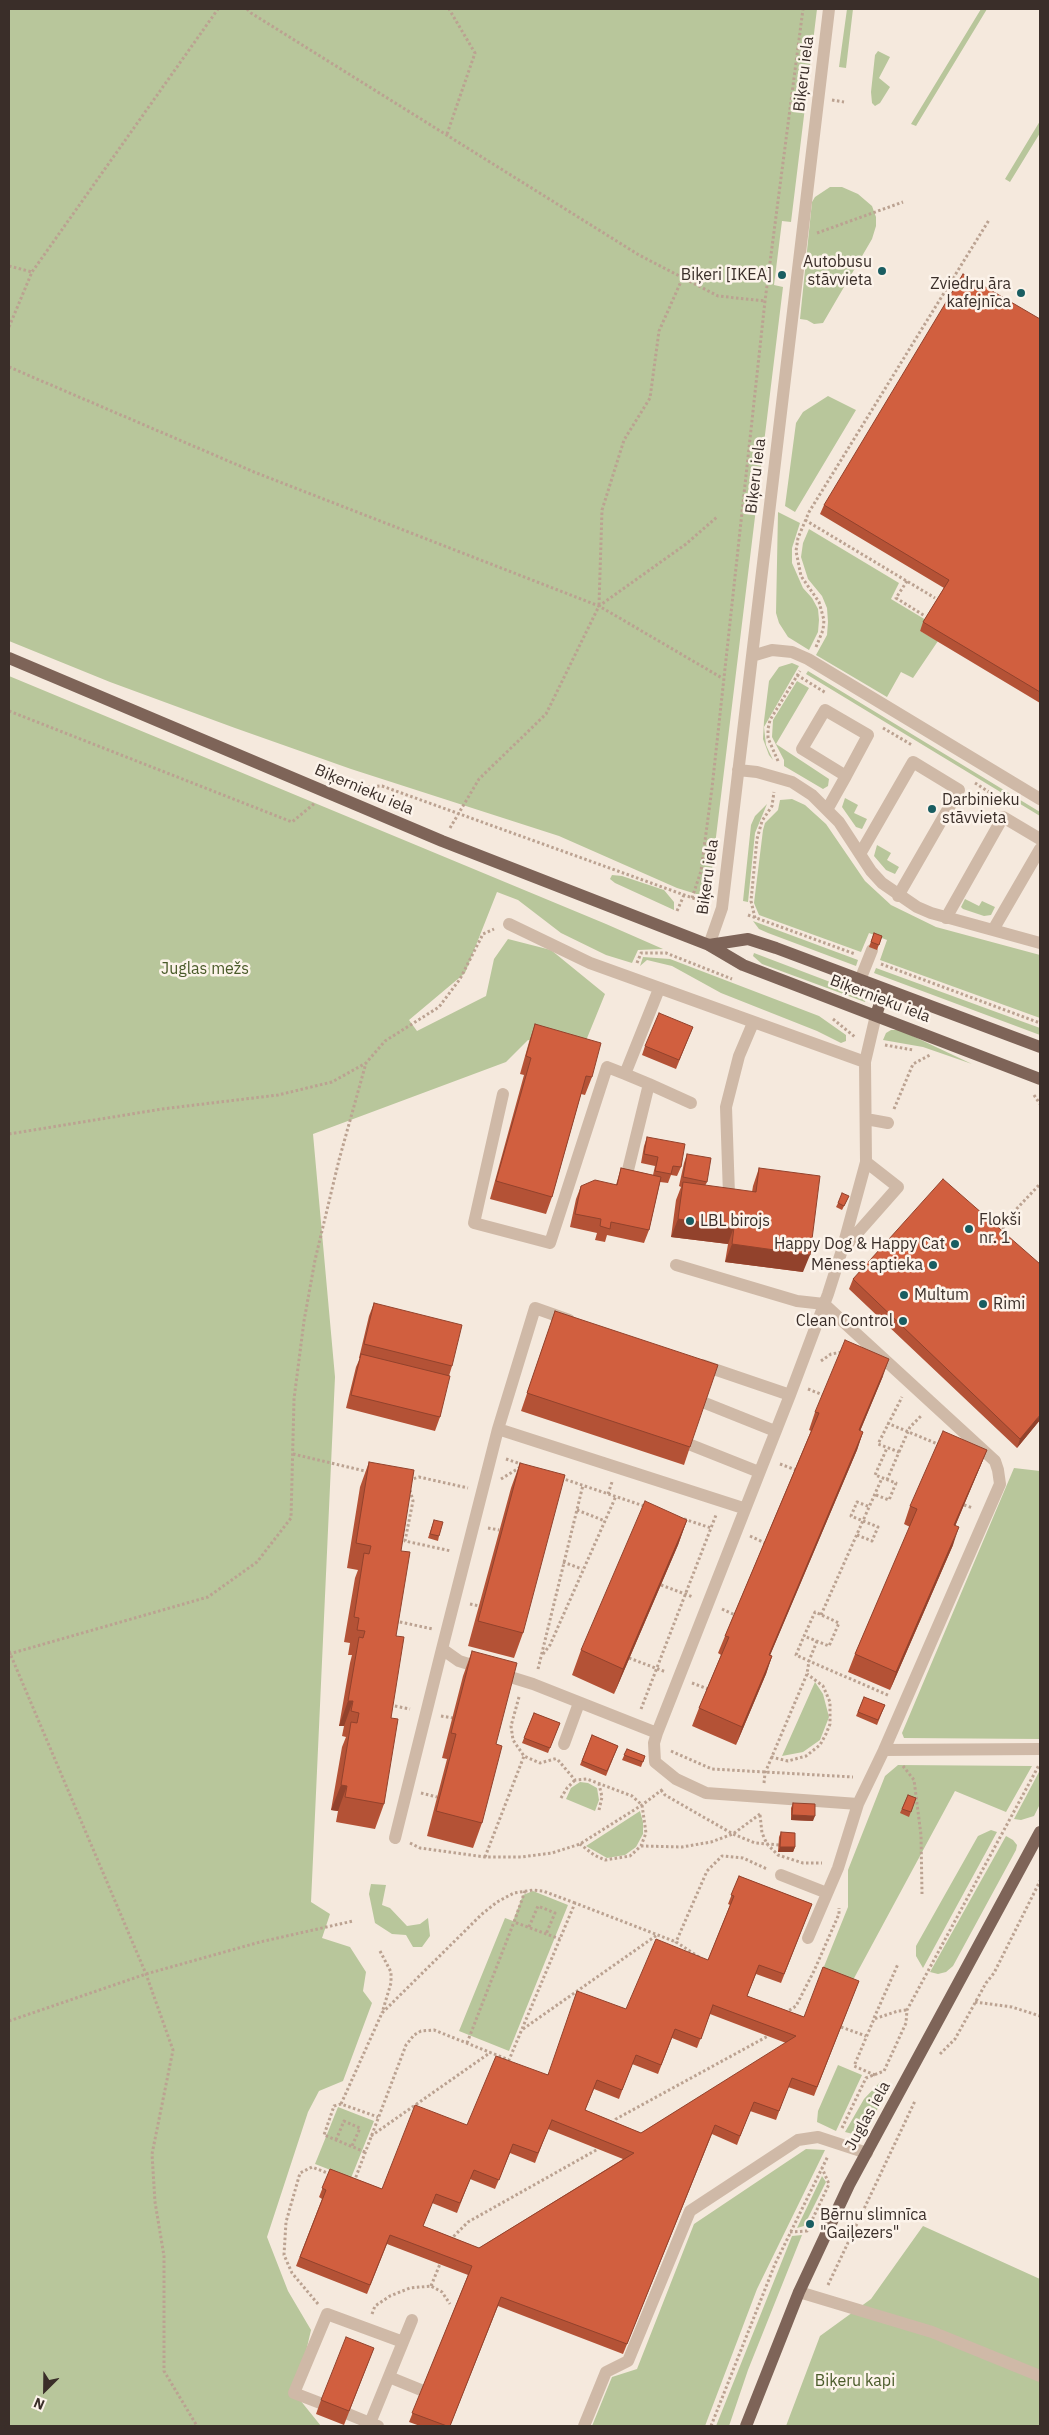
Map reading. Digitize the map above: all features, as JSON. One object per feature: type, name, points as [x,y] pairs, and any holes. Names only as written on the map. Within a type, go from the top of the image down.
[{"type":"main road","name":"Biķernieku iela","points":[[9,658],[442,841],[710,945],[743,965],[1040,1080]]},
{"type":"main road","name":"Biķernieku iela","points":[[710,945],[748,939],[1040,1047]]},
{"type":"main road","points":[[876,1015],[885,989]]},
{"type":"main road","name":"Juglas iela","points":[[746,2426],[798,2292],[849,2185],[1040,1832]]},
{"type":"street","name":"Biķeru iela","points":[[710,945],[721,918],[829,9]]},
{"type":"street","points":[[752,656],[772,650],[792,652],[808,659],[1040,799]]},
{"type":"street","points":[[828,808],[846,776],[868,735],[825,710],[802,749],[846,776]]},
{"type":"street","points":[[860,854],[913,762],[959,790],[898,896]]},
{"type":"street","points":[[738,770],[757,772],[792,782],[828,808],[882,883],[917,908],[946,918],[1040,943]]},
{"type":"street","points":[[946,918],[1003,816],[1040,839]]},
{"type":"street","points":[[993,930],[1040,850]]},
{"type":"street","points":[[509,924],[590,964],[865,1062]]},
{"type":"street","points":[[860,980],[870,955]]},
{"type":"street","points":[[625,1074],[659,989]]},
{"type":"street","points":[[858,1804],[706,1793],[690,1788],[655,1762],[655,1738],[743,1508],[790,1395],[842,1250],[866,1162],[865,1062],[876,1015]]},
{"type":"street","points":[[729,1195],[726,1107],[739,1056],[754,1022]]},
{"type":"street","points":[[503,1094],[474,1223],[550,1243],[606,1067],[691,1103]]},
{"type":"street","points":[[628,1170],[649,1084]]},
{"type":"street","points":[[866,1119],[888,1123]]},
{"type":"street","points":[[842,1250],[898,1187],[866,1162]]},
{"type":"street","points":[[676,1265],[797,1301],[824,1304],[994,1460],[998,1470],[1000,1484],[884,1750],[858,1804],[839,1864],[808,1938]]},
{"type":"street","points":[[395,1838],[481,1491],[535,1308],[582,1324]]},
{"type":"street","points":[[686,1359],[790,1395]]},
{"type":"street","points":[[705,1403],[775,1430]]},
{"type":"street","points":[[498,1429],[743,1508]]},
{"type":"street","points":[[691,1445],[759,1472]]},
{"type":"street","points":[[442,1649],[459,1661],[528,1683],[635,1724],[655,1738]]},
{"type":"street","points":[[564,1744],[579,1703]]},
{"type":"street","points":[[884,1750],[1040,1749]]},
{"type":"street","points":[[781,1875],[827,1893]]},
{"type":"street","points":[[584,2426],[606,2372],[628,2361],[690,2211],[798,2140],[818,2137],[867,2153]]},
{"type":"street","points":[[798,2292],[932,2332],[1040,2376]]},
{"type":"street","points":[[320,2403],[294,2393],[326,2314],[404,2342]]},
{"type":"street","points":[[348,2414],[374,2425],[389,2377],[412,2320]]},
{"type":"street","points":[[389,2377],[421,2390]]},
{"type":"path","points":[[9,327],[32,272],[218,9]]},
{"type":"path","points":[[247,9],[639,255],[718,296],[765,301]]},
{"type":"path","points":[[447,134],[475,53],[449,9]]},
{"type":"path","points":[[692,898],[700,871],[712,788],[722,678],[765,301],[803,9]]},
{"type":"path","points":[[832,100],[844,102]]},
{"type":"path","points":[[816,234],[903,202]]},
{"type":"path","points":[[797,675],[818,645],[824,620],[819,602],[801,576],[797,563],[798,538],[805,520],[989,220]]},
{"type":"path","points":[[9,266],[32,272]]},
{"type":"path","points":[[442,841],[479,779],[546,714],[599,606],[602,510],[624,440],[650,398],[659,331],[683,277]]},
{"type":"path","points":[[9,368],[254,472],[599,606],[722,678]]},
{"type":"path","points":[[599,606],[686,544],[717,517]]},
{"type":"path","points":[[805,520],[935,598]]},
{"type":"path","points":[[907,581],[896,598],[925,616]]},
{"type":"path","points":[[9,711],[292,822],[328,793],[348,787],[382,786],[701,902]]},
{"type":"path","points":[[677,911],[684,895]]},
{"type":"path","points":[[748,915],[870,955],[1040,1023]]},
{"type":"path","points":[[9,1134],[162,1109],[278,1095],[332,1082],[366,1063],[385,1041],[439,1008],[460,979],[483,934],[509,924]]},
{"type":"path","points":[[631,978],[641,953],[666,953],[737,981]]},
{"type":"path","points":[[826,1016],[835,1020],[850,1034],[868,1043],[918,1050]]},
{"type":"path","points":[[888,1123],[913,1064],[931,1054],[924,1052]]},
{"type":"path","points":[[197,2426],[164,2371],[164,2256],[155,2202],[152,2154],[173,2050],[146,1974],[9,1653],[208,1597],[257,1562],[291,1518],[294,1399],[297,1366],[315,1260],[339,1160],[366,1063]]},
{"type":"path","points":[[1029,1093],[1036,1097],[1040,1104]]},
{"type":"path","points":[[999,1239],[1007,1219],[1040,1184]]},
{"type":"path","points":[[986,1228],[1007,1219]]},
{"type":"path","points":[[797,1375],[831,1354],[845,1351]]},
{"type":"path","points":[[898,1452],[878,1444],[910,1383]]},
{"type":"path","points":[[886,1480],[908,1432],[933,1404]]},
{"type":"path","points":[[887,1424],[944,1447]]},
{"type":"path","points":[[875,1494],[889,1500],[896,1483],[875,1475],[887,1448]]},
{"type":"path","points":[[293,1454],[376,1474]]},
{"type":"path","points":[[406,1541],[413,1502],[410,1489],[404,1481],[419,1477],[481,1491],[524,1465],[491,1455]]},
{"type":"path","points":[[558,1476],[650,1508]]},
{"type":"path","points":[[821,1615],[882,1478]]},
{"type":"path","points":[[542,1655],[543,1642],[583,1485]]},
{"type":"path","points":[[558,1760],[540,1763],[524,1756],[513,1740],[511,1726],[528,1683],[542,1655],[550,1645],[582,1569],[616,1496]]},
{"type":"path","points":[[635,1724],[722,1500]]},
{"type":"path","points":[[857,1535],[872,1541],[878,1527],[851,1516],[857,1502],[870,1507]]},
{"type":"path","points":[[577,1510],[605,1521]]},
{"type":"path","points":[[676,1516],[711,1528]]},
{"type":"path","points":[[398,1540],[465,1554]]},
{"type":"path","points":[[563,1562],[582,1569]]},
{"type":"path","points":[[804,1636],[829,1646],[839,1623],[815,1612],[804,1636],[796,1655],[904,1702]]},
{"type":"path","points":[[393,1621],[445,1632]]},
{"type":"path","points":[[818,1641],[809,1661],[807,1674],[765,1773],[760,1814],[762,1833],[768,1844],[778,1855],[803,1863],[839,1864]]},
{"type":"path","points":[[771,1757],[788,1761],[806,1756],[820,1745],[826,1734],[830,1724],[830,1702],[823,1686],[807,1674]]},
{"type":"path","points":[[655,1738],[712,1769],[871,1778]]},
{"type":"path","points":[[558,1760],[564,1744]]},
{"type":"path","points":[[486,1857],[524,1756]]},
{"type":"path","points":[[558,1760],[575,1780]]},
{"type":"path","points":[[898,1760],[914,1780],[921,1835],[922,1894]]},
{"type":"path","points":[[711,2426],[756,2307],[790,2232],[866,2078],[884,2071],[906,2023],[907,2010],[1040,1762]]},
{"type":"path","points":[[561,1798],[575,1780],[587,1779],[632,1796],[642,1805],[646,1834],[641,1846],[630,1856],[605,1860],[594,1855],[580,1844]]},
{"type":"path","points":[[395,1838],[420,1848],[486,1857],[521,1857],[552,1853],[580,1844],[642,1805],[676,1779]]},
{"type":"path","points":[[599,1784],[602,1797],[599,1810]]},
{"type":"path","points":[[661,1790],[665,1795],[733,1834],[755,1843],[778,1845]]},
{"type":"path","points":[[641,1846],[682,1847],[711,1842],[733,1834],[760,1814]]},
{"type":"path","points":[[676,1942],[707,1871],[722,1856],[743,1858],[781,1875]]},
{"type":"path","points":[[938,2056],[955,2040],[986,1983],[994,1973],[1040,1881]]},
{"type":"path","points":[[382,2013],[482,1914],[497,1902],[514,1893],[525,1891],[543,1891],[575,1903],[676,1942],[708,1961]]},
{"type":"path","points":[[467,2043],[525,1891]]},
{"type":"path","points":[[782,2014],[796,2006],[840,1914],[837,1899],[827,1893]]},
{"type":"path","points":[[509,2060],[575,1903]]},
{"type":"path","points":[[529,1927],[538,1906],[555,1913],[546,1934]]},
{"type":"path","points":[[9,2021],[146,1974],[260,1942],[353,1921]]},
{"type":"path","points":[[514,1922],[560,1939]]},
{"type":"path","points":[[522,2029],[657,1935]]},
{"type":"path","points":[[341,2104],[382,2013],[390,1983],[391,1972],[380,1951]]},
{"type":"path","points":[[875,2075],[854,2066],[898,1964]]},
{"type":"path","points":[[975,2002],[1012,2007],[1040,2016]]},
{"type":"path","points":[[779,2008],[787,2011]]},
{"type":"path","points":[[874,2019],[907,2010]]},
{"type":"path","points":[[840,2027],[866,2036]]},
{"type":"path","points":[[354,2182],[406,2045],[414,2035],[421,2030],[434,2030],[491,2052],[514,2064]]},
{"type":"path","points":[[609,2131],[616,2119],[768,2036]]},
{"type":"path","points":[[371,2137],[491,2052]]},
{"type":"path","points":[[824,2300],[829,2279],[916,2100]]},
{"type":"path","points":[[365,2152],[324,2135],[334,2106],[341,2104],[378,2117]]},
{"type":"path","points":[[336,2140],[344,2121],[360,2128],[352,2146]]},
{"type":"path","points":[[448,2246],[449,2241],[468,2222],[598,2149]]},
{"type":"path","points":[[326,2314],[292,2273],[284,2255],[286,2222],[300,2173],[312,2168],[337,2176]]},
{"type":"path","points":[[790,2232],[807,2230],[830,2184],[822,2168]]},
{"type":"path","points":[[345,2179],[361,2185]]},
{"type":"path","points":[[431,2286],[440,2264]]},
{"type":"path","points":[[366,2328],[375,2306],[390,2296],[410,2288],[431,2286],[442,2292],[450,2304]]},
{"type":"green space","points":[[9,9],[817,9],[791,222],[782,221],[774,285],[783,287],[710,886],[706,897],[677,888],[559,836],[351,769],[235,728],[110,682],[9,641]]},
{"type":"green space","points":[[847,9],[853,9],[846,68],[839,67]]},
{"type":"green space","points":[[981,9],[987,9],[916,126],[911,124]]},
{"type":"green space","points":[[878,51],[890,57],[879,78],[890,87],[880,103],[875,106],[872,103],[871,92],[875,55]]},
{"type":"green space","points":[[1040,121],[1040,133],[1010,182],[1005,179]]},
{"type":"green space","points":[[830,187],[842,187],[858,194],[872,206],[876,217],[876,226],[872,239],[823,323],[814,324],[800,319],[812,202],[815,197]]},
{"type":"green space","points":[[828,396],[856,410],[795,512],[785,506],[796,423],[803,412]]},
{"type":"green space","points":[[778,512],[800,523],[792,548],[792,563],[803,588],[812,598],[818,609],[819,620],[818,632],[809,650],[788,637],[779,623],[776,613]]},
{"type":"green space","points":[[809,529],[899,583],[891,599],[926,620],[920,631],[938,641],[913,678],[901,672],[887,697],[816,655],[827,635],[828,622],[827,608],[822,596],[808,579],[801,557],[803,543]]},
{"type":"green space","points":[[792,663],[799,666],[764,727],[766,745],[773,760],[763,739],[764,721],[769,681],[779,667]]},
{"type":"green space","points":[[808,671],[1040,812],[1040,816],[806,674]]},
{"type":"green space","name":"Juglas mežs","points":[[9,676],[663,949],[638,950],[632,963],[606,955],[561,933],[518,900],[497,892],[465,973],[409,1020],[417,1031],[486,996],[494,959],[508,939],[551,950],[605,994],[583,1048],[528,1040],[506,1062],[313,1134],[335,1377],[311,1902],[330,1914],[322,1938],[350,1947],[366,1972],[363,1991],[372,2003],[343,2081],[319,2091],[308,2112],[267,2237],[288,2291],[311,2330],[296,2395],[321,2426],[9,2426]]},
{"type":"green space","points":[[797,681],[809,688],[776,744],[829,779],[828,786],[823,789],[784,766],[784,760],[772,737],[773,720]]},
{"type":"green space","points":[[845,798],[858,805],[854,813],[867,819],[862,829],[856,827],[842,807]]},
{"type":"green space","points":[[792,799],[805,805],[826,824],[865,881],[891,905],[936,927],[1040,955],[1040,1018],[880,960],[887,940],[869,933],[861,952],[759,915],[754,903],[763,830],[765,823],[778,810],[780,800]]},
{"type":"green space","points":[[767,804],[755,833],[748,902],[743,901],[751,825],[755,816]]},
{"type":"green space","points":[[877,845],[891,853],[887,860],[899,867],[895,874],[886,870],[874,856]]},
{"type":"green space","points":[[612,875],[622,876],[664,890],[674,902],[674,910],[615,883],[610,879]]},
{"type":"green space","points":[[965,899],[979,906],[982,901],[995,907],[991,915],[984,916],[963,909],[961,907]]},
{"type":"green space","points":[[753,921],[858,960],[856,966],[768,933],[759,929]]},
{"type":"green space","points":[[754,953],[867,996],[865,1002],[762,964],[753,956]]},
{"type":"green space","points":[[643,957],[670,959],[819,1016],[846,1035],[846,1041],[841,1043],[817,1031],[721,993],[672,966],[647,960],[640,966]]},
{"type":"green space","points":[[876,968],[1040,1028],[1040,1035],[874,973]]},
{"type":"green space","points":[[891,1030],[900,1030],[972,1064],[923,1047],[883,1040],[886,1033]]},
{"type":"green space","points":[[1014,1468],[1040,1471],[1040,1739],[904,1738],[902,1733]]},
{"type":"green space","points":[[815,1682],[823,1694],[829,1717],[820,1740],[803,1752],[782,1756]]},
{"type":"green space","points":[[898,1765],[1032,1766],[1006,1812],[955,1791],[852,1982],[823,1969],[848,1907],[848,1870],[885,1776]]},
{"type":"green space","points":[[1040,1770],[1040,1804],[1034,1816],[1021,1820],[1014,1819]]},
{"type":"green space","points":[[580,1782],[588,1783],[597,1788],[599,1800],[595,1811],[566,1799],[571,1788]]},
{"type":"green space","points":[[640,1811],[643,1822],[643,1834],[636,1847],[625,1855],[607,1858],[586,1846]]},
{"type":"green space","points":[[991,1830],[997,1832],[923,1968],[916,1956],[916,1946],[978,1836]]},
{"type":"green space","points":[[1006,1836],[1017,1845],[1016,1850],[953,1966],[946,1972],[938,1974],[930,1972]]},
{"type":"green space","points":[[371,1884],[386,1885],[382,1905],[390,1908],[407,1926],[420,1924],[428,1918],[430,1936],[422,1947],[413,1947],[406,1935],[392,1934],[375,1923],[369,1894]]},
{"type":"green space","points":[[533,1891],[568,1905],[509,2051],[459,2031],[505,1918],[513,1921],[523,1895]]},
{"type":"green space","points":[[838,2065],[862,2075],[836,2131],[817,2122],[818,2111]]},
{"type":"green space","points":[[881,2081],[889,2087],[865,2133],[857,2135],[845,2132],[864,2099]]},
{"type":"green space","points":[[338,2107],[374,2121],[351,2178],[315,2164]]},
{"type":"green space","points":[[806,2149],[825,2150],[757,2289],[705,2426],[592,2426],[612,2377],[637,2369],[694,2224]]},
{"type":"green space","points":[[822,2176],[826,2182],[804,2226],[797,2228]]},
{"type":"green space","name":"Biķeru kapi","points":[[923,2226],[1040,2279],[1040,2426],[786,2426],[820,2336],[871,2299]]},
{"type":"green space","points":[[802,2235],[748,2370],[729,2426],[716,2426],[792,2236]]},
{"type":"building","points":[[963,274],[1040,319],[1040,692],[923,622],[949,580],[824,505]]},
{"type":"building","points":[[874,933],[882,936],[879,945],[871,942]]},
{"type":"building","points":[[659,1013],[693,1027],[679,1060],[645,1046]]},
{"type":"building","points":[[535,1024],[601,1043],[592,1077],[586,1076],[552,1197],[496,1181],[531,1058],[526,1056]]},
{"type":"building","points":[[647,1137],[685,1144],[681,1167],[673,1166],[671,1174],[655,1171],[658,1157],[644,1154]]},
{"type":"building","points":[[687,1154],[711,1158],[707,1182],[683,1177]]},
{"type":"building","points":[[621,1168],[661,1177],[649,1230],[611,1222],[610,1229],[600,1226],[601,1219],[575,1214],[581,1186],[595,1180],[617,1185]]},
{"type":"building","points":[[759,1168],[820,1176],[810,1255],[732,1244],[734,1227],[678,1219],[683,1182],[756,1192]]},
{"type":"building","points":[[943,1179],[1040,1264],[1040,1415],[1020,1439],[853,1279]]},
{"type":"building","points":[[842,1193],[849,1196],[844,1206],[838,1203]]},
{"type":"building","points":[[374,1303],[462,1325],[452,1366],[364,1344]]},
{"type":"building","points":[[555,1311],[718,1365],[690,1447],[527,1393]]},
{"type":"building","points":[[845,1340],[889,1359],[859,1430],[863,1432],[769,1655],[772,1656],[742,1727],[699,1708],[729,1637],[725,1636],[819,1413],[815,1412]]},
{"type":"building","points":[[361,1354],[450,1376],[440,1417],[351,1395]]},
{"type":"building","points":[[943,1431],[987,1450],[954,1525],[959,1527],[896,1672],[855,1654],[917,1509],[910,1506]]},
{"type":"building","points":[[369,1462],[414,1470],[401,1551],[410,1552],[396,1636],[404,1637],[391,1718],[398,1719],[384,1804],[345,1797],[347,1786],[341,1785],[351,1722],[357,1723],[359,1713],[351,1711],[353,1701],[348,1701],[359,1637],[363,1638],[365,1631],[357,1630],[359,1618],[354,1617],[364,1553],[369,1554],[371,1546],[356,1543]]},
{"type":"building","points":[[520,1463],[565,1475],[523,1633],[478,1621]]},
{"type":"building","points":[[645,1501],[687,1520],[623,1669],[581,1650]]},
{"type":"building","points":[[434,1520],[443,1522],[439,1536],[430,1534]]},
{"type":"building","points":[[472,1651],[517,1663],[496,1744],[502,1746],[482,1823],[436,1811],[456,1734],[451,1733]]},
{"type":"building","points":[[864,1697],[885,1705],[878,1720],[858,1712]]},
{"type":"building","points":[[534,1713],[560,1723],[550,1748],[524,1738]]},
{"type":"building","points":[[592,1735],[618,1746],[607,1771],[582,1761]]},
{"type":"building","points":[[627,1749],[645,1756],[643,1762],[624,1755]]},
{"type":"building","points":[[908,1795],[916,1798],[911,1812],[902,1809]]},
{"type":"building","points":[[793,1803],[815,1804],[815,1816],[792,1815]]},
{"type":"building","points":[[781,1832],[795,1833],[795,1847],[780,1847]]},
{"type":"building","points":[[739,1876],[812,1904],[784,1974],[759,1965],[747,1996],[804,2017],[823,1967],[859,1981],[817,2087],[792,2078],[779,2111],[754,2102],[740,2136],[715,2125],[627,2344],[501,2297],[450,2426],[412,2413],[472,2266],[390,2235],[370,2285],[300,2257],[326,2190],[322,2188],[330,2169],[382,2189],[415,2105],[467,2125],[496,2056],[548,2075],[577,1991],[626,2009],[656,1939],[708,1960],[734,1896],[731,1895]],"holes":[[[713,2005],[796,2036],[641,2133],[585,2110],[597,2080],[622,2090],[636,2055],[661,2065],[675,2029],[701,2039]],[[552,2120],[634,2153],[479,2248],[423,2226],[436,2194],[460,2203],[474,2170],[499,2180],[513,2144],[538,2153]]]},
{"type":"building","points":[[346,2337],[374,2348],[349,2411],[321,2400]]},
{"type":"place","name":"Autobusu stāvvieta","points":[[882,271]]},
{"type":"place","name":"Biķeri [IKEA]","points":[[782,275]]},
{"type":"place","name":"Zviedru āra kafejnīca","points":[[1021,293]]},
{"type":"place","name":"Darbinieku stāvvieta","points":[[932,809]]},
{"type":"place","name":"LBL birojs","points":[[690,1221]]},
{"type":"place","name":"Flokši nr. 1","points":[[969,1229]]},
{"type":"place","name":"Happy Dog & Happy Cat","points":[[955,1244]]},
{"type":"place","name":"Mēness aptieka","points":[[933,1265]]},
{"type":"place","name":"Multum","points":[[904,1295]]},
{"type":"place","name":"Rimi","points":[[983,1304]]},
{"type":"place","name":"Clean Control","points":[[903,1321]]},
{"type":"place","name":"Bērnu slimnīca \"Gaiļezers\"","points":[[810,2224]]}]
